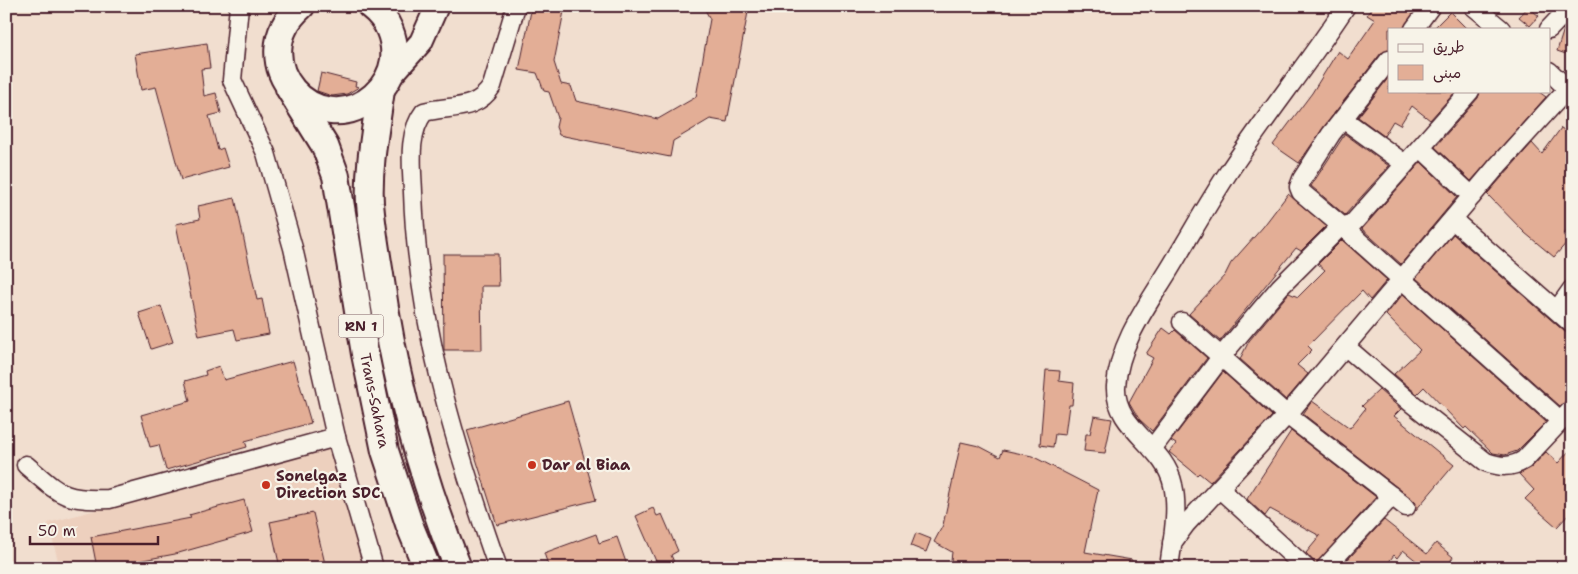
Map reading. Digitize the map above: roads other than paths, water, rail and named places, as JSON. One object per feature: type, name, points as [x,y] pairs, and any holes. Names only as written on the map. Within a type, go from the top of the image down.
[{"type":"highway","points":[[281,32],[290,6]]},
{"type":"highway","points":[[281,32],[290,16],[301,6]]},
{"type":"highway","name":"Trans-Sahara","points":[[373,7],[384,20],[392,34],[394,50],[393,66],[384,84],[370,169],[370,203],[383,294],[398,376],[440,521],[458,568]]},
{"type":"highway","name":"Trans-Sahara","points":[[281,32],[277,52],[280,71],[325,146],[336,176],[365,354],[385,451],[409,524],[427,568]]},
{"type":"highway","points":[[289,88],[302,100],[318,108],[335,111],[352,108],[368,102],[384,84]]},
{"type":"main road","points":[[384,84],[421,42],[436,6]]},
{"type":"street","points":[[239,6],[232,80],[266,153],[293,248],[336,437],[374,568]]},
{"type":"street","points":[[498,568],[475,502],[444,398],[426,321],[413,216],[411,154],[418,120],[424,112],[454,108],[485,98],[492,86],[516,6]]},
{"type":"street","points":[[1169,568],[1175,504],[1173,484],[1166,466],[1134,431],[1118,406],[1116,387],[1120,363],[1132,332],[1226,176],[1346,6]]},
{"type":"street","points":[[1415,28],[1431,6]]},
{"type":"street","points":[[1473,6],[1500,28]]},
{"type":"street","points":[[1550,28],[1571,6]]},
{"type":"street","points":[[1346,347],[1410,402],[1486,462],[1497,466],[1516,465],[1524,460],[1566,415],[1402,281],[1344,228],[1300,192],[1298,187],[1302,179],[1343,119],[1388,61]]},
{"type":"street","points":[[1172,543],[1186,524],[1287,415],[1346,347],[1472,196],[1570,89],[1550,72]]},
{"type":"street","points":[[1152,449],[1220,358],[1280,288],[1336,231],[1354,222],[1469,92]]},
{"type":"street","points":[[1343,119],[1405,164]]},
{"type":"street","points":[[1421,148],[1472,196]]},
{"type":"street","points":[[1453,220],[1572,324]]},
{"type":"street","points":[[1557,310],[1572,290]]},
{"type":"street","points":[[1182,322],[1220,358],[1287,415],[1406,507]]},
{"type":"street","points":[[26,465],[59,493],[79,500],[109,499],[336,437]]},
{"type":"street","points":[[1220,489],[1306,568]]},
{"type":"street","points":[[1325,568],[1392,496]]},
{"type":"place","name":"Dar al Biaa","points":[[532,465]]},
{"type":"place","name":"Sonelgaz Direction SDC","points":[[266,485]]}]
